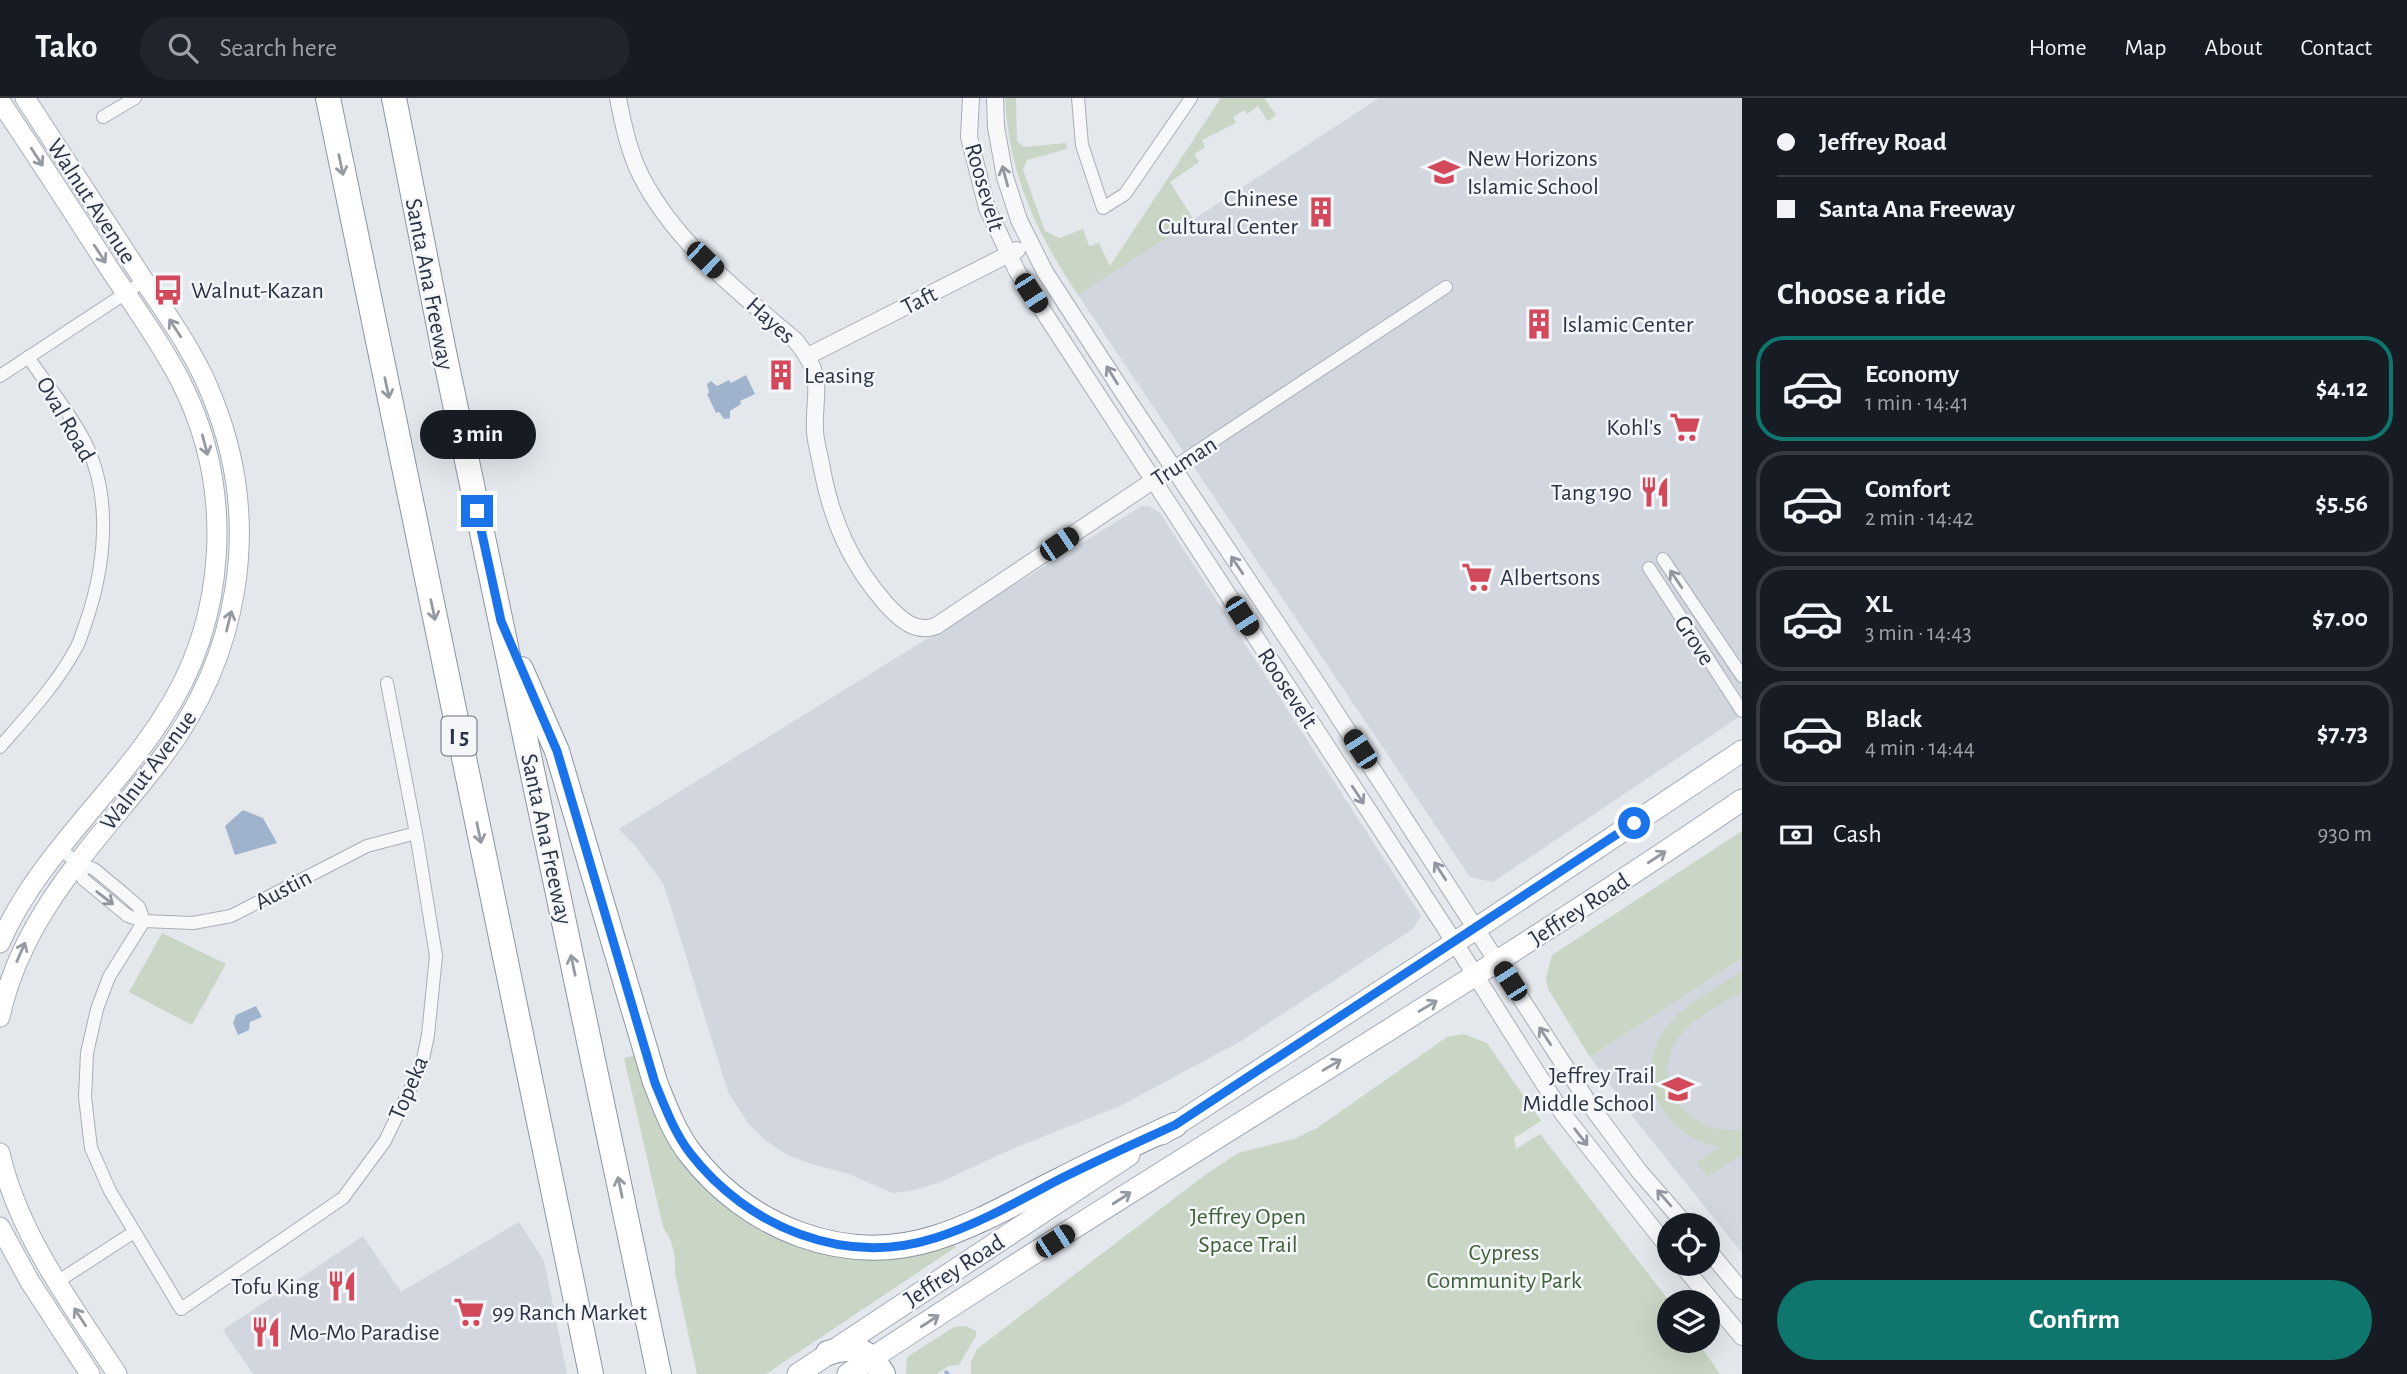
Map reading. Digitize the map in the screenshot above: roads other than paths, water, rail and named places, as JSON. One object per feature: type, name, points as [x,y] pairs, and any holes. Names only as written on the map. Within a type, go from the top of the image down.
[{"type":"highway","name":"I 5","points":[[328,98],[591,1374]]},
{"type":"highway","name":"Santa Ana Freeway","points":[[394,98],[443,347],[659,1374]]},
{"type":"highway","points":[[501,621],[557,751],[655,1083],[671,1123],[689,1152],[740,1204],[803,1237],[834,1244],[869,1246],[914,1243],[935,1238],[985,1218],[1094,1162],[1175,1125]]},
{"type":"highway","points":[[629,1232],[673,1374]]},
{"type":"highway","points":[[828,1353],[844,1348],[864,1353],[878,1366]]},
{"type":"main road","name":"Walnut Avenue","points":[[0,1017],[10,979],[26,940],[52,896],[173,744],[207,685],[226,632],[235,591],[240,538],[236,483],[226,433],[207,385],[190,351],[25,98]]},
{"type":"main road","name":"Walnut Avenue","points":[[0,100],[168,359],[187,394],[203,435],[213,476],[217,532],[215,577],[204,629],[188,673],[157,727],[28,891],[0,943]]},
{"type":"main road","points":[[188,673],[207,685]]},
{"type":"main road","name":"Jeffrey Road","points":[[798,1374],[1455,943],[1742,751]]},
{"type":"main road","name":"Jeffrey Road","points":[[848,1374],[878,1366],[1283,1095],[1498,962],[1742,800]]},
{"type":"main road","points":[[0,1153],[10,1192],[27,1232],[117,1374]]},
{"type":"main road","points":[[0,1227],[30,1282],[90,1374]]},
{"type":"street","points":[[103,117],[135,98]]},
{"type":"street","name":"Hayes","points":[[618,98],[629,145],[640,175],[664,214],[691,246],[796,341],[808,356],[818,388],[815,434],[828,502],[837,530],[852,560],[870,585],[910,626],[919,629]]},
{"type":"street","name":"Roosevelt","points":[[971,98],[969,136],[987,208],[1008,255],[1563,1114],[1657,1233]]},
{"type":"street","name":"Roosevelt","points":[[995,98],[996,127],[1005,177],[1029,245],[1172,468],[1317,682],[1590,1105],[1639,1171],[1676,1213]]},
{"type":"street","points":[[1078,98],[1082,145],[1103,208],[1125,194],[1191,98]]},
{"type":"street","name":"Taft","points":[[808,356],[1029,245]]},
{"type":"street","points":[[0,376],[144,281]]},
{"type":"street","name":"Truman","points":[[919,629],[936,626],[1447,287]]},
{"type":"street","name":"Oval Road","points":[[0,747],[42,697],[76,649],[97,593],[103,543],[102,507],[95,470],[85,442],[29,357]]},
{"type":"street","name":"Grove","points":[[1663,559],[1742,676]]},
{"type":"street","name":"Grove","points":[[1649,568],[1742,710]]},
{"type":"street","points":[[1294,697],[1317,682]]},
{"type":"street","name":"Topeka","points":[[144,921],[109,977],[97,1009],[85,1077],[85,1097],[91,1148],[110,1191],[181,1309],[343,1198],[386,1141],[422,1064],[428,1035],[436,956],[387,683]]},
{"type":"street","name":"Austin","points":[[144,921],[193,923],[231,916],[367,846],[416,833]]},
{"type":"street","points":[[60,849],[78,863],[94,869],[123,892],[139,907],[144,921]]},
{"type":"street","points":[[57,1282],[134,1232]]},
{"type":"street","points":[[1720,1264],[1742,1291]]},
{"type":"street","points":[[1691,1276],[1742,1337]]},
{"type":"water","points":[[746,375],[755,394],[740,401],[741,404],[730,411],[730,418],[724,419],[719,412],[716,413],[707,394],[707,384],[711,381],[717,386],[729,380],[731,383]]},
{"type":"water","points":[[243,810],[263,818],[277,843],[235,855],[225,826]]},
{"type":"water","points":[[256,1006],[262,1017],[250,1022],[249,1030],[238,1035],[233,1023],[236,1015]]},
{"type":"place","name":"New Horizons Islamic School","points":[[1444,172]]},
{"type":"place","name":"Chinese Cultural Center","points":[[1321,212]]},
{"type":"place","name":"Walnut-Kazan","points":[[168,290]]},
{"type":"place","name":"Islamic Center","points":[[1539,324]]},
{"type":"place","name":"Leasing","points":[[781,375]]},
{"type":"place","name":"Kohl's","points":[[1685,427]]},
{"type":"place","name":"Tang 190","points":[[1655,492]]},
{"type":"place","name":"Albertsons","points":[[1477,577]]},
{"type":"place","name":"Jeffrey Trail Middle School","points":[[1678,1089]]},
{"type":"place","name":"Tofu King","points":[[342,1286]]},
{"type":"place","name":"99 Ranch Market","points":[[469,1312]]},
{"type":"place","name":"Mo-Mo Paradise","points":[[266,1332]]},
{"type":"park label","name":"Jeffrey Open Space Trail","points":[[1248,1230]]},
{"type":"park label","name":"Cypress Community Park","points":[[1504,1266]]}]
